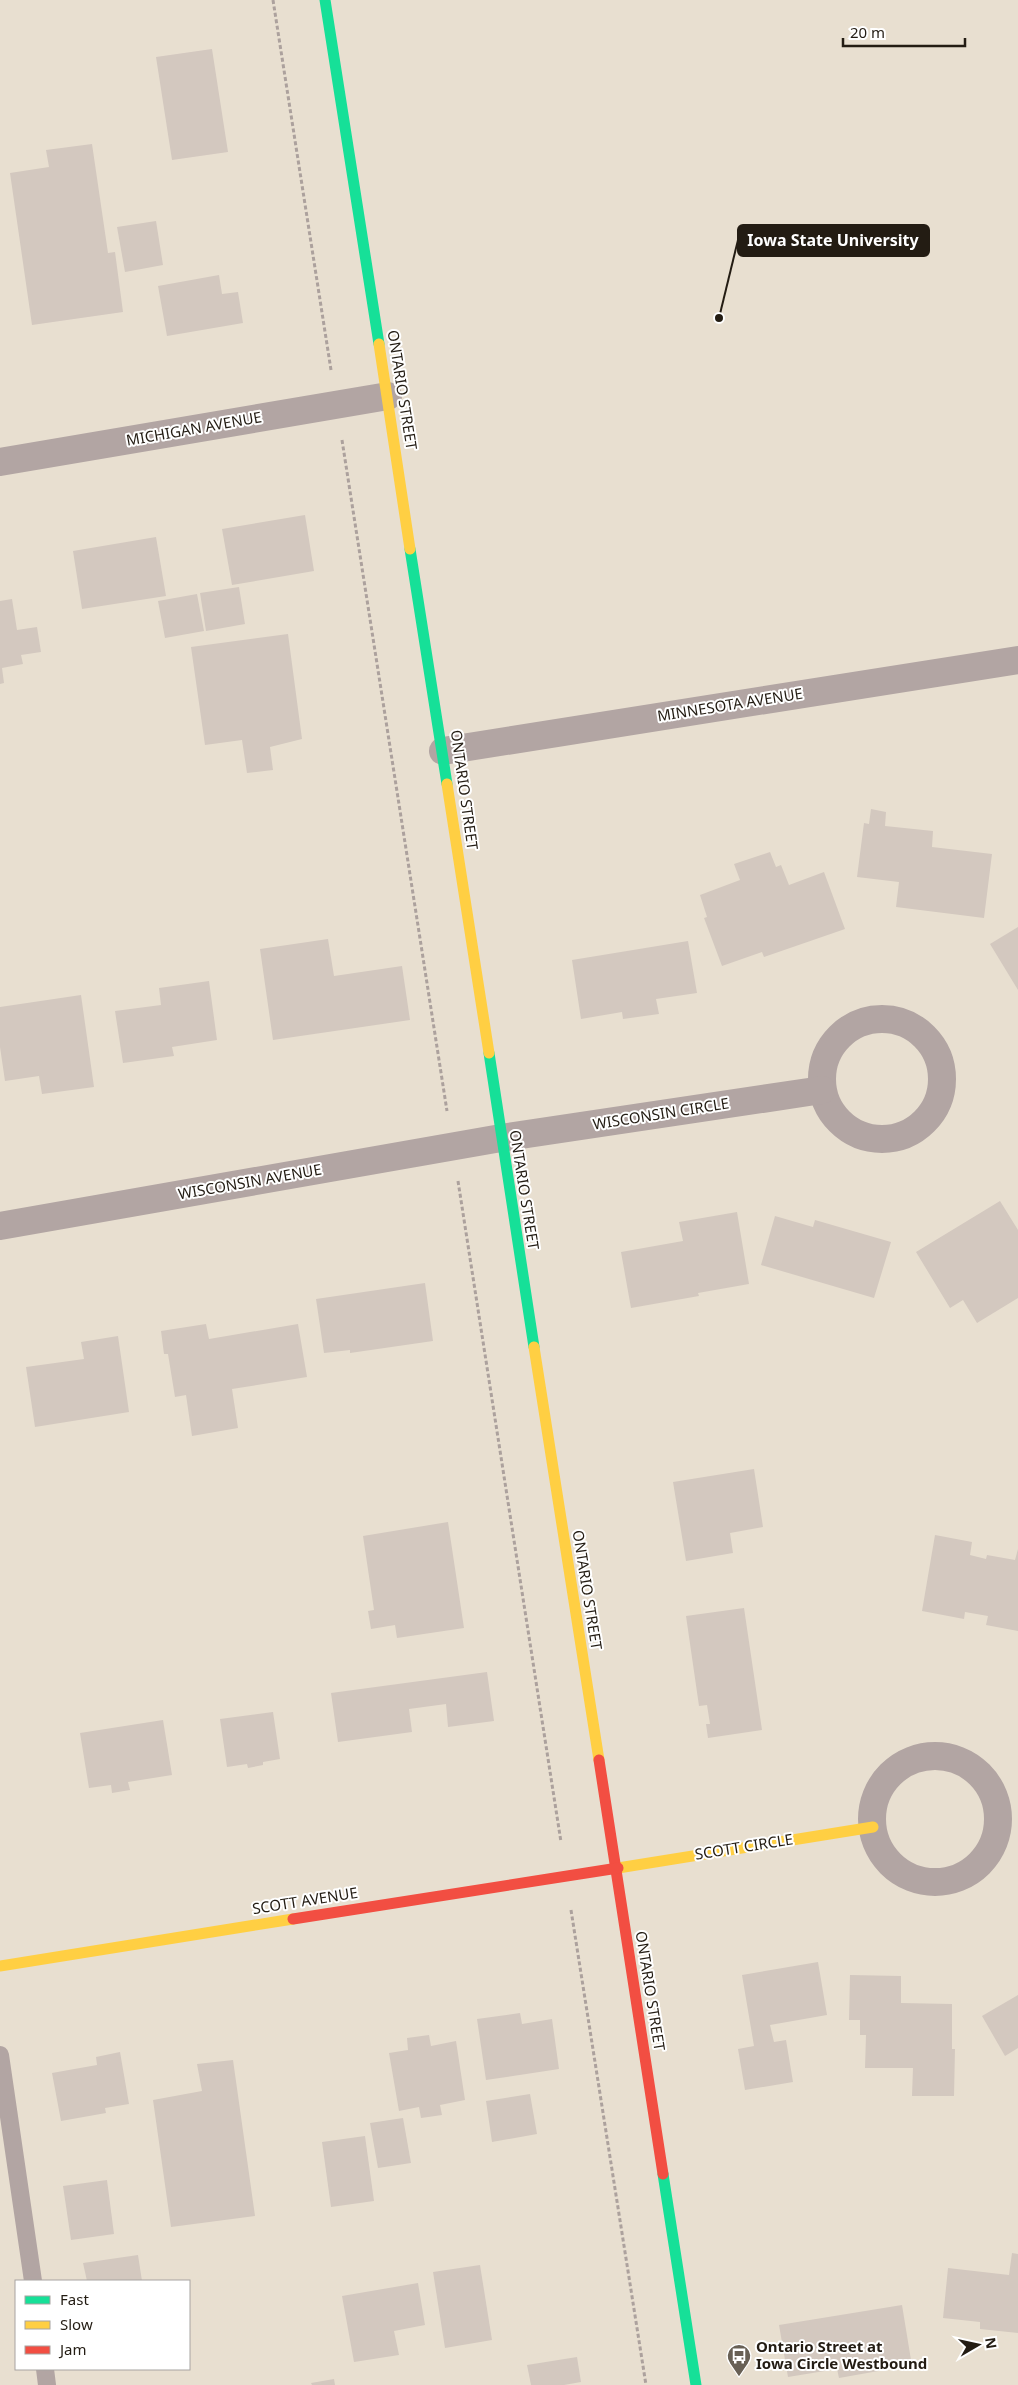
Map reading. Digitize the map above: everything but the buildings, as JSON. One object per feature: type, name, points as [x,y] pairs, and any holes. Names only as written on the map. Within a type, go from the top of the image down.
[{"type":"main road","name":"ONTARIO STREET","points":[[325,0],[696,2385]]},
{"type":"main road","name":"SCOTT CIRCLE","points":[[616,1867],[873,1827]]},
{"type":"main road","name":"SCOTT AVENUE","points":[[0,1966],[616,1867]]},
{"type":"street","name":"MICHIGAN AVENUE","points":[[0,462],[388,396]]},
{"type":"street","name":"MINNESOTA AVENUE","points":[[443,751],[1018,660]]},
{"type":"street","points":[[879,1018],[900,1021],[919,1031],[933,1046],[941,1065],[942,1084],[938,1103],[927,1120],[912,1132],[894,1139],[874,1140],[856,1134],[840,1124],[828,1108],[822,1090],[822,1069],[828,1049],[842,1033],[859,1022],[879,1018]]},
{"type":"street","name":"WISCONSIN CIRCLE","points":[[501,1138],[822,1090]]},
{"type":"street","name":"WISCONSIN AVENUE","points":[[0,1226],[501,1138]]},
{"type":"street","points":[[943,1756],[963,1762],[979,1773],[990,1789],[997,1808],[998,1830],[990,1850],[976,1867],[957,1878],[936,1882],[914,1879],[895,1868],[881,1852],[873,1827],[872,1811],[878,1792],[889,1776],[905,1763],[923,1757],[943,1756]]},
{"type":"lane","points":[[0,2055],[32,2280]]},
{"type":"lane","points":[[45,2370],[48,2385]]},
{"type":"path","points":[[273,0],[329,356]]},
{"type":"path","points":[[343,449],[447,1110]]},
{"type":"path","points":[[461,1195],[560,1829]]},
{"type":"path","points":[[571,1915],[646,2385]]},
{"type":"traffic: fast","points":[[325,0],[379,344]]},
{"type":"traffic: fast","points":[[410,549],[447,784]]},
{"type":"traffic: fast","points":[[489,1053],[534,1347]]},
{"type":"traffic: fast","points":[[663,2174],[696,2385]]},
{"type":"traffic: slow","points":[[379,344],[410,549]]},
{"type":"traffic: slow","points":[[447,784],[489,1053]]},
{"type":"traffic: slow","points":[[534,1347],[599,1760]]},
{"type":"traffic: slow","points":[[618,1868],[873,1827]]},
{"type":"traffic: slow","points":[[0,1966],[293,1919]]},
{"type":"traffic: jam","points":[[599,1760],[663,2174]]},
{"type":"traffic: jam","points":[[293,1919],[618,1868]]},
{"type":"place","name":"Iowa State University","points":[[719,318]]},
{"type":"place","name":"Ontario Street at Iowa Circle Westbound","points":[[739,2377]]}]
